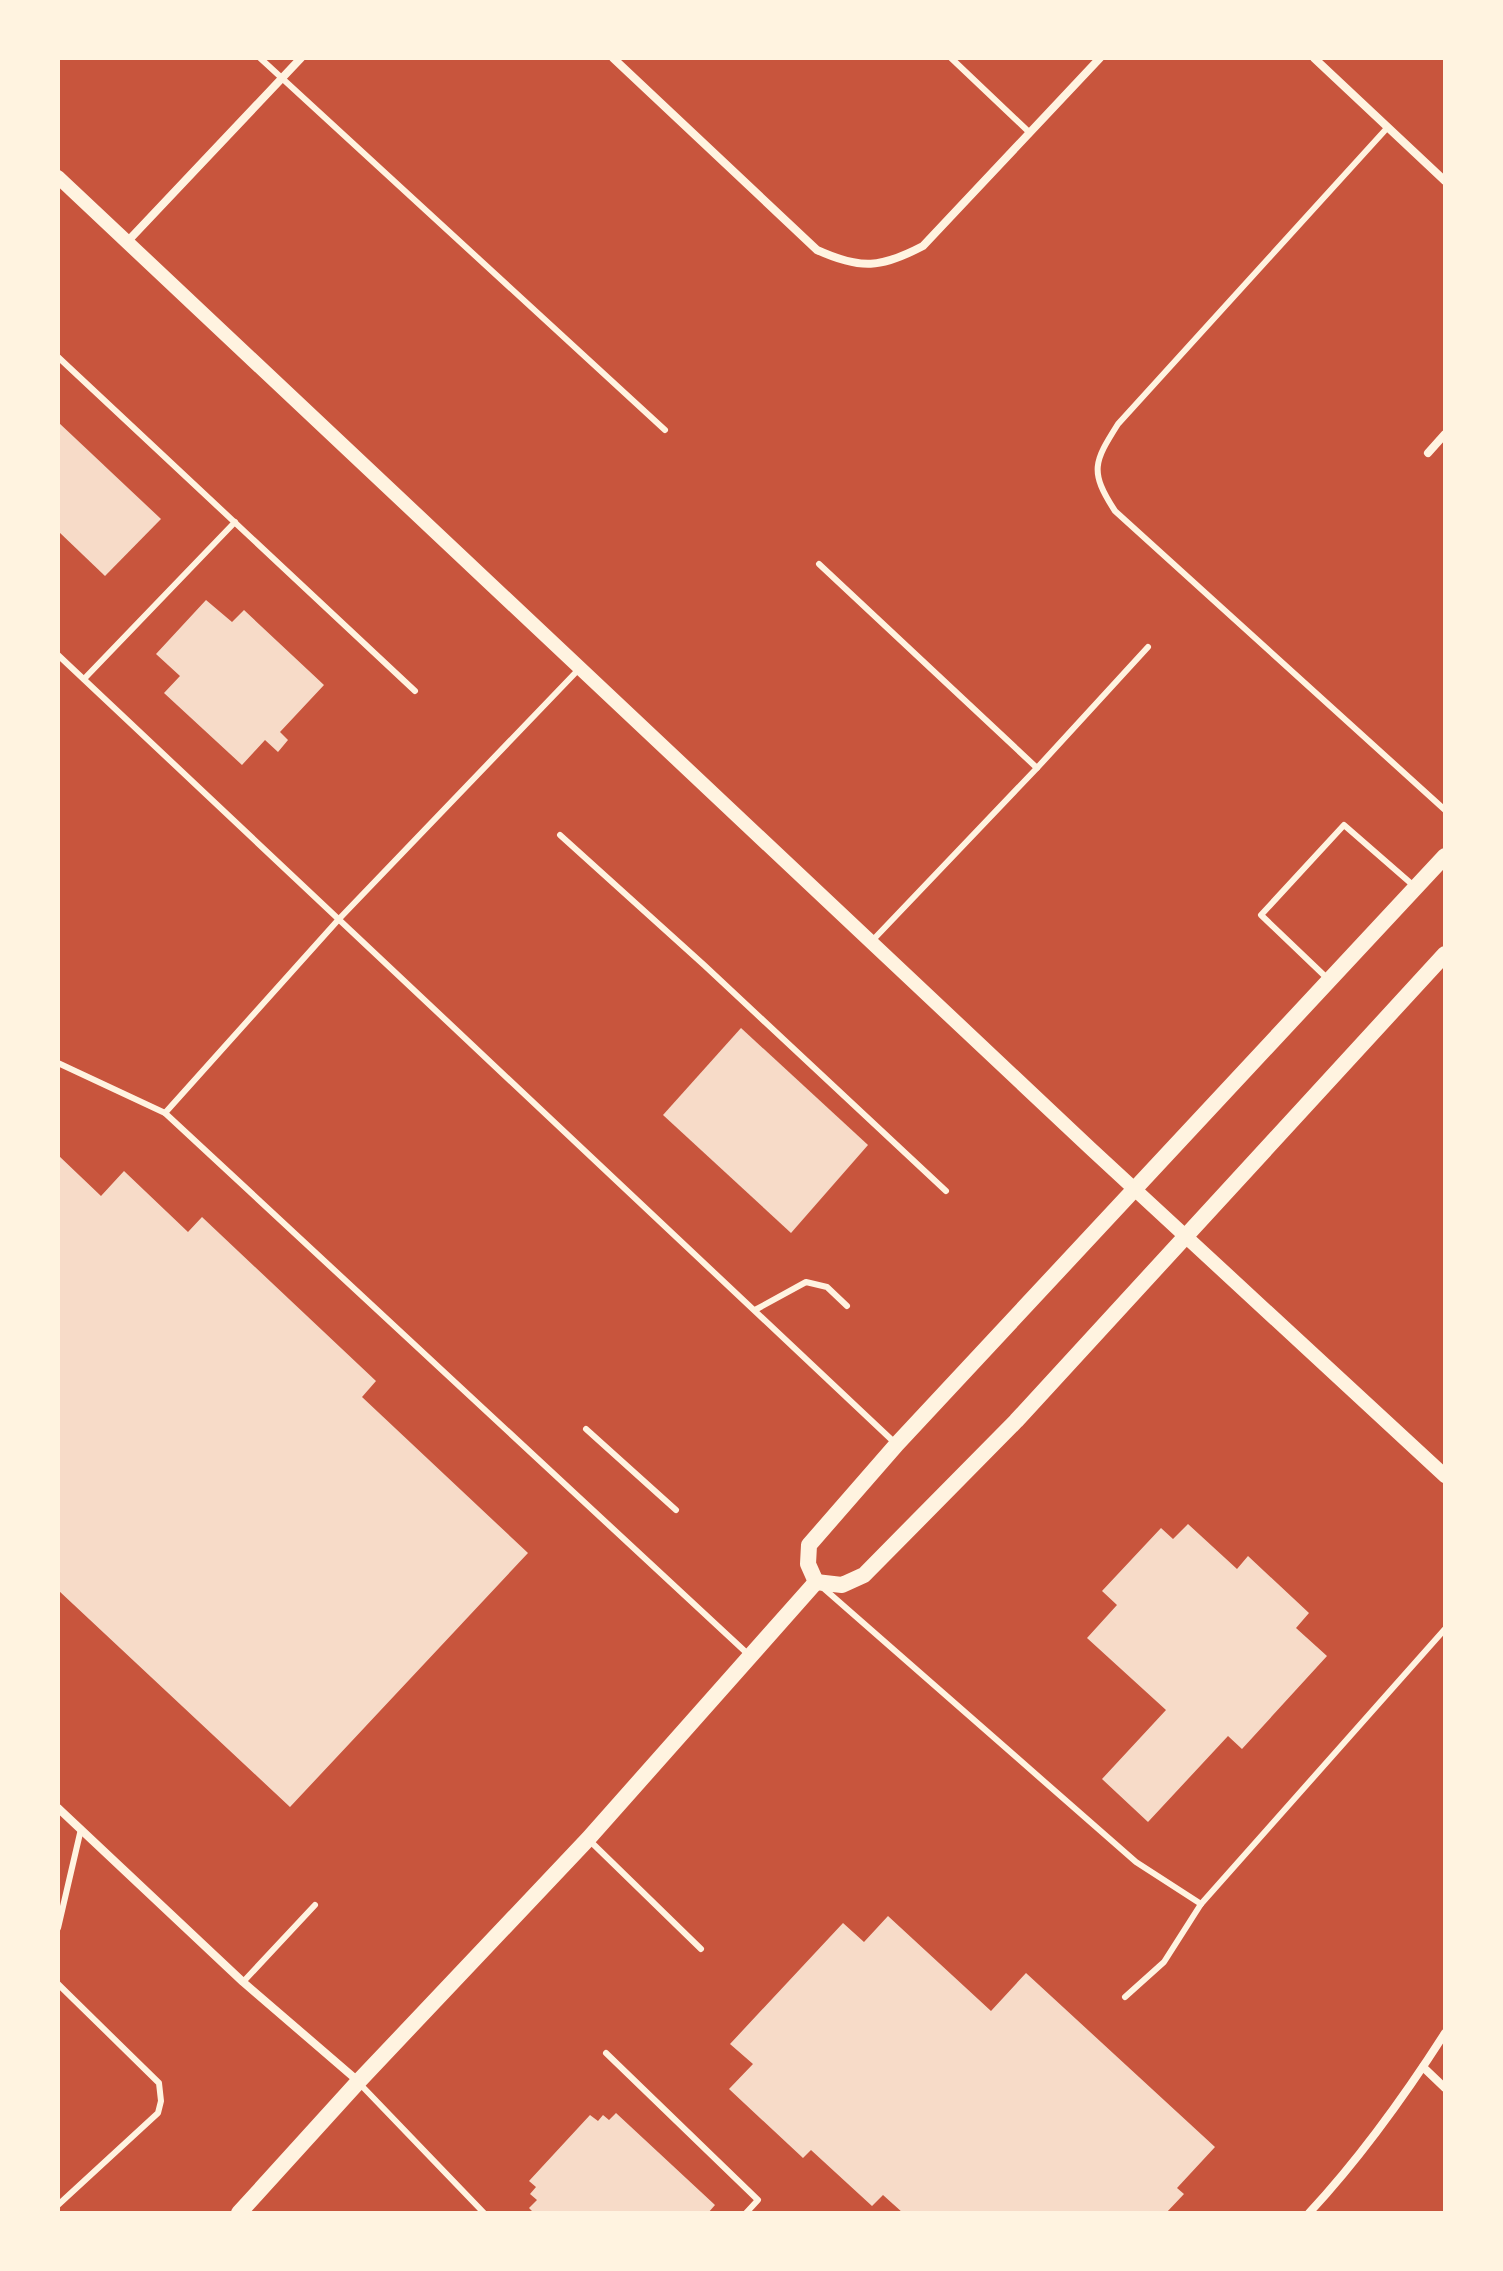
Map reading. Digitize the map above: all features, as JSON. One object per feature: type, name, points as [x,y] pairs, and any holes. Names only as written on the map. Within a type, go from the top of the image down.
[{"type":"main road","points":[[816,1582],[808,1564],[809,1545],[897,1444],[1445,856]]},
{"type":"main road","points":[[816,1582],[842,1585],[864,1575],[1016,1421],[1445,954]]},
{"type":"main road","points":[[239,2213],[588,1839],[816,1582]]},
{"type":"street","points":[[127,242],[301,58]]},
{"type":"street","points":[[613,58],[817,250],[841,261],[868,266],[902,257],[923,246],[1100,58]]},
{"type":"street","points":[[1314,58],[1445,181]]},
{"type":"street","points":[[58,177],[1134,1189],[1445,1476]]},
{"type":"street","points":[[1428,453],[1445,434]]},
{"type":"street","points":[[58,1808],[243,1982],[358,2082]]},
{"type":"street","points":[[1309,2213],[1385,2122],[1445,2033]]},
{"type":"street","points":[[1423,2067],[1445,2088]]},
{"type":"lane","points":[[260,58],[665,430]]},
{"type":"lane","points":[[951,58],[1030,133]]},
{"type":"lane","points":[[1388,127],[1118,424],[1097,462],[1101,489],[1115,511],[1445,810]]},
{"type":"lane","points":[[58,357],[415,691]]},
{"type":"lane","points":[[84,679],[235,522]]},
{"type":"lane","points":[[819,564],[1037,768]]},
{"type":"lane","points":[[871,942],[1148,647]]},
{"type":"lane","points":[[58,655],[897,1444]]},
{"type":"lane","points":[[165,1113],[339,919],[580,668]]},
{"type":"lane","points":[[1330,981],[1261,915],[1344,825],[1416,888]]},
{"type":"lane","points":[[560,835],[946,1191]]},
{"type":"lane","points":[[58,1063],[165,1113],[750,1657]]},
{"type":"lane","points":[[755,1310],[806,1282],[827,1287],[847,1306]]},
{"type":"lane","points":[[586,1429],[676,1510]]},
{"type":"lane","points":[[816,1582],[1136,1862],[1201,1904]]},
{"type":"lane","points":[[1125,1997],[1164,1962],[1201,1904],[1445,1629]]},
{"type":"lane","points":[[58,1928],[81,1829]]},
{"type":"lane","points":[[588,1839],[701,1949]]},
{"type":"lane","points":[[243,1982],[315,1905]]},
{"type":"lane","points":[[58,1984],[159,2083],[161,2101],[158,2113],[58,2205]]},
{"type":"lane","points":[[606,2053],[758,2200],[746,2213]]},
{"type":"lane","points":[[358,2082],[484,2213]]},
{"type":"building","points":[[58,422],[161,519],[105,576],[58,531]]},
{"type":"building","points":[[206,600],[232,622],[244,610],[324,685],[280,732],[288,740],[278,752],[265,740],[242,765],[164,693],[180,676],[156,654]]},
{"type":"building","points":[[741,1028],[868,1145],[791,1233],[663,1115]]},
{"type":"building","points":[[58,1155],[101,1196],[124,1171],[188,1232],[202,1217],[376,1381],[362,1397],[528,1553],[290,1807],[58,1590]]},
{"type":"building","points":[[1188,1524],[1237,1569],[1248,1556],[1309,1613],[1296,1628],[1327,1656],[1242,1749],[1228,1736],[1148,1822],[1102,1779],[1166,1710],[1087,1638],[1117,1605],[1102,1591],[1161,1528],[1173,1539]]},
{"type":"building","points":[[888,1916],[991,2011],[1026,1973],[1215,2147],[1177,2188],[1184,2194],[1166,2213],[903,2213],[883,2195],[872,2206],[811,2150],[803,2158],[729,2089],[753,2064],[730,2044],[843,1923],[864,1942]]},
{"type":"building","points":[[616,2113],[715,2205],[708,2213],[534,2213],[529,2208],[537,2200],[530,2194],[536,2187],[529,2181],[590,2115],[598,2121],[603,2115],[609,2120]]}]
